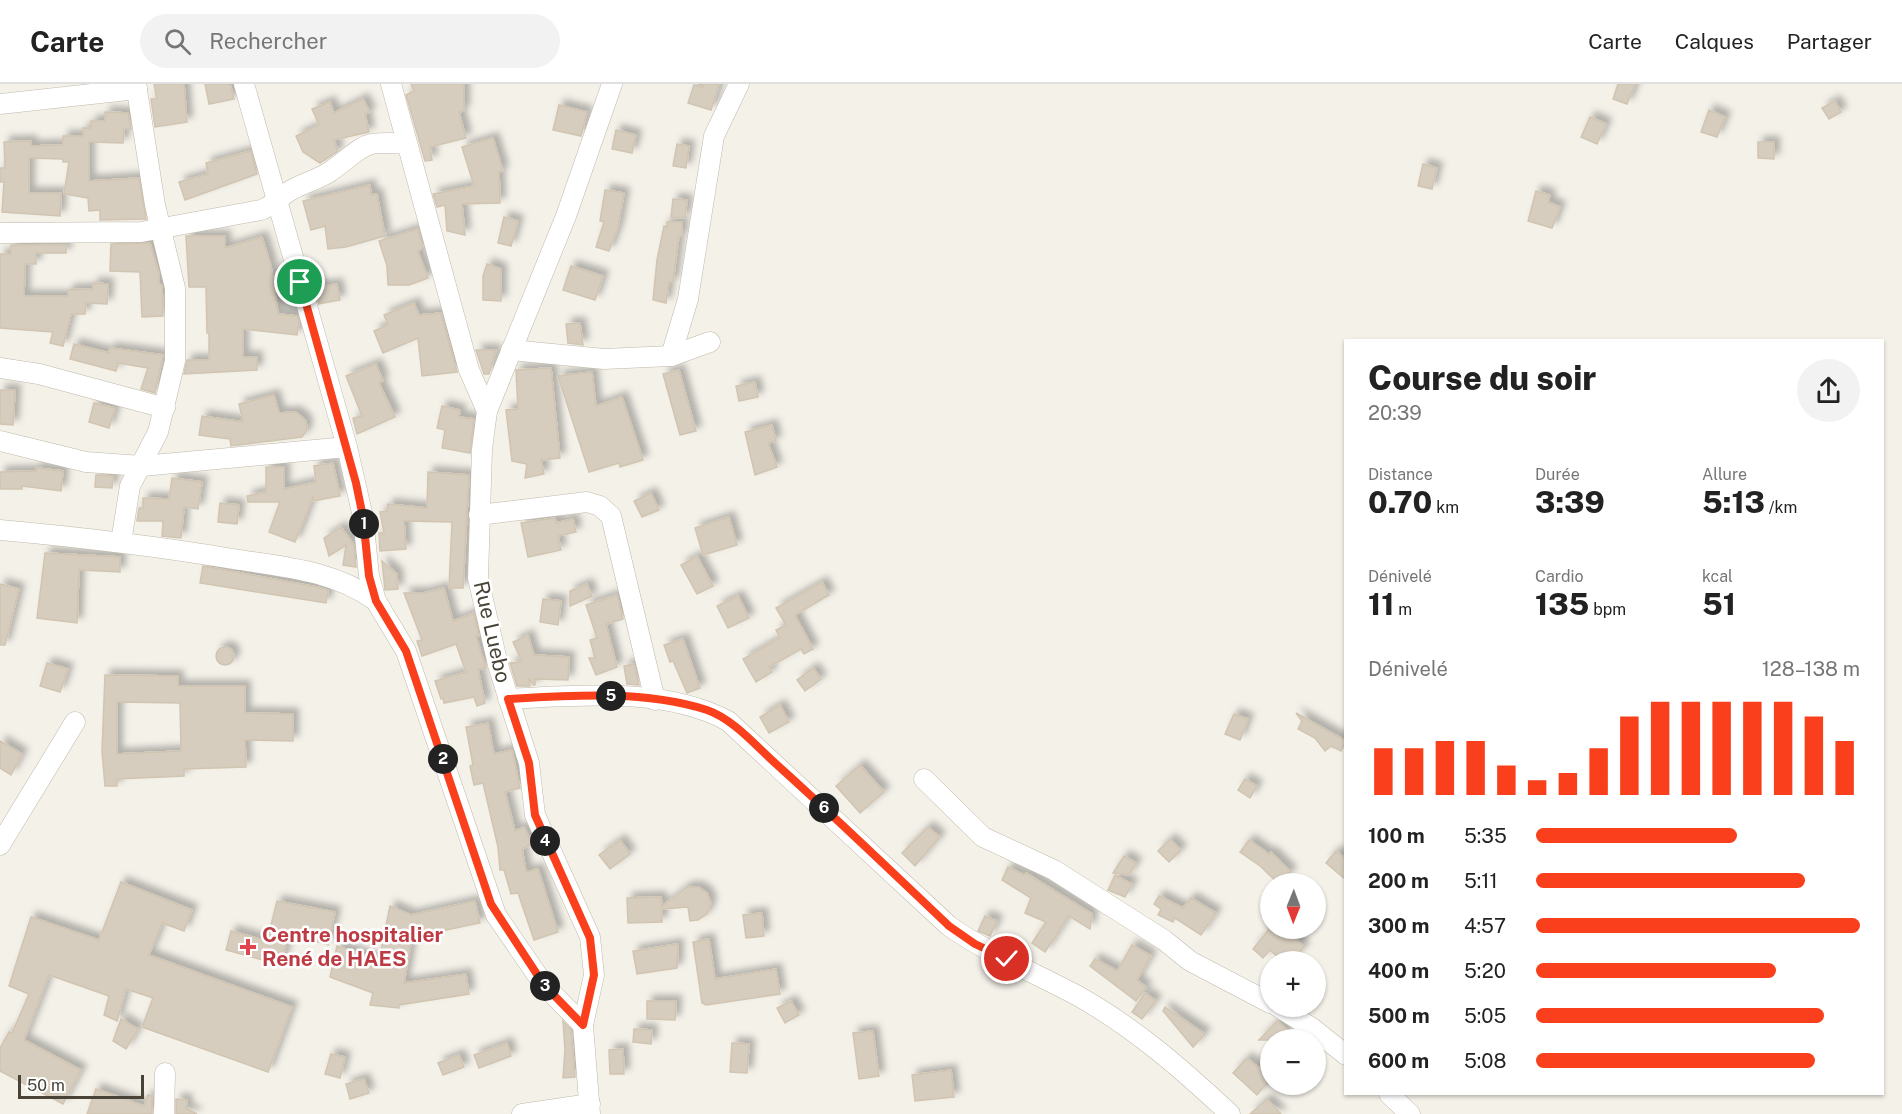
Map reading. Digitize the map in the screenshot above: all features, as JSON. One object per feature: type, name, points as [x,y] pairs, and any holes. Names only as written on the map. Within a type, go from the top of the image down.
[{"type":"street","points":[[244,84],[347,447],[363,517],[369,576],[376,601],[406,651],[496,915],[544,985],[583,1025]]},
{"type":"street","points":[[391,84],[469,370],[476,392],[487,411]]},
{"type":"street","name":"Rue Luebo","points":[[590,1109],[583,1025],[594,975],[590,938],[535,815],[529,763],[508,699],[478,578],[479,515],[482,449],[487,411],[566,216],[612,84]]},
{"type":"street","points":[[671,356],[688,299],[714,136],[739,84]]},
{"type":"street","points":[[0,104],[136,86],[160,230],[172,270],[176,306],[175,369],[158,432],[130,486],[121,542]]},
{"type":"street","points":[[0,233],[160,230],[261,210],[293,189],[330,171],[356,150],[367,145],[380,142],[407,144]]},
{"type":"street","points":[[511,350],[580,358],[671,356],[710,342]]},
{"type":"street","points":[[0,368],[39,374],[165,408]]},
{"type":"street","points":[[158,432],[166,455],[174,463]]},
{"type":"street","points":[[0,441],[77,460],[142,466],[347,447]]},
{"type":"street","points":[[479,515],[587,502],[600,506],[611,516],[655,700]]},
{"type":"street","points":[[0,530],[121,542],[329,575],[356,586],[376,601]]},
{"type":"street","points":[[508,699],[590,694],[655,700],[710,711],[728,721],[949,926],[975,944],[1080,997],[1136,1034],[1163,1053],[1230,1114]]},
{"type":"street","points":[[0,845],[75,722]]},
{"type":"street","points":[[924,779],[982,837],[1054,870],[1164,940],[1190,961],[1260,998]]},
{"type":"street","points":[[1294,1017],[1344,1053]]},
{"type":"street","points":[[164,1114],[165,1073]]},
{"type":"street","points":[[1390,1095],[1410,1114]]},
{"type":"street","points":[[522,1114],[590,1109]]},
{"type":"building","points":[[154,84],[184,84],[187,122],[155,127],[151,99],[157,99]]},
{"type":"building","points":[[205,84],[230,84],[234,99],[209,104]]},
{"type":"building","points":[[411,84],[464,84],[464,111],[459,112],[466,138],[430,147],[432,160],[425,161],[406,95],[414,91]]},
{"type":"building","points":[[704,84],[719,84],[711,110],[688,103],[694,85],[702,87]]},
{"type":"building","points":[[1618,84],[1635,84],[1627,104],[1613,99]]},
{"type":"building","points":[[363,99],[370,112],[365,114],[369,132],[334,140],[338,151],[320,163],[303,152],[296,136],[319,125],[312,109],[330,102],[334,113]]},
{"type":"building","points":[[1835,101],[1841,112],[1829,119],[1822,108]]},
{"type":"building","points":[[559,105],[587,112],[581,136],[553,130]]},
{"type":"building","points":[[1709,110],[1725,117],[1717,137],[1701,132]]},
{"type":"building","points":[[105,112],[128,113],[131,129],[124,129],[123,143],[89,142],[89,181],[139,178],[146,219],[100,220],[100,210],[89,211],[88,198],[64,194],[69,162],[63,162],[63,159],[29,158],[29,193],[61,193],[60,216],[2,212],[4,182],[0,182],[0,168],[5,168],[4,142],[31,141],[31,146],[63,145],[63,136],[83,136],[83,128],[91,128],[91,121],[105,121]]},
{"type":"building","points":[[1590,117],[1606,124],[1597,144],[1581,137]]},
{"type":"building","points":[[616,130],[636,135],[632,153],[612,149]]},
{"type":"building","points":[[493,138],[503,171],[499,172],[500,203],[462,204],[465,235],[447,231],[445,205],[437,207],[433,194],[474,186],[462,147]]},
{"type":"building","points":[[1758,142],[1774,142],[1774,159],[1758,158]]},
{"type":"building","points":[[677,144],[689,146],[686,168],[673,166]]},
{"type":"building","points":[[251,151],[257,174],[185,200],[179,182],[208,174],[206,163]]},
{"type":"building","points":[[1423,164],[1437,168],[1432,189],[1418,186]]},
{"type":"building","points":[[370,185],[371,195],[377,194],[385,236],[346,247],[328,249],[325,226],[311,230],[303,201]]},
{"type":"building","points":[[605,190],[624,193],[618,227],[609,251],[596,247],[604,222],[600,221]]},
{"type":"building","points":[[1536,191],[1550,195],[1548,202],[1560,207],[1552,228],[1528,221]]},
{"type":"building","points":[[673,199],[687,200],[685,218],[671,217]]},
{"type":"building","points":[[504,217],[518,221],[511,246],[498,243]]},
{"type":"building","points":[[667,222],[682,222],[682,236],[679,236],[673,282],[669,282],[666,303],[653,300],[657,260],[664,226],[667,227]]},
{"type":"building","points":[[418,229],[423,247],[418,252],[428,278],[409,285],[388,285],[387,266],[379,241]]},
{"type":"building","points":[[186,236],[225,236],[225,248],[262,237],[271,266],[278,314],[297,316],[299,321],[297,335],[243,329],[243,357],[257,357],[257,370],[184,374],[187,360],[209,360],[206,287],[189,287]]},
{"type":"building","points":[[150,243],[159,274],[159,283],[162,286],[163,316],[142,317],[140,272],[110,271],[111,244]]},
{"type":"building","points":[[11,245],[66,245],[66,253],[36,253],[36,264],[25,264],[24,296],[68,296],[68,290],[93,289],[93,283],[108,284],[107,304],[86,303],[85,314],[71,314],[63,346],[50,343],[53,332],[0,328],[0,254],[11,254]]},
{"type":"building","points":[[487,264],[501,269],[501,301],[483,300],[483,276]]},
{"type":"building","points":[[571,266],[603,276],[595,300],[563,290]]},
{"type":"building","points":[[337,284],[340,300],[319,304],[315,287]]},
{"type":"building","points":[[414,303],[419,315],[441,313],[457,372],[422,376],[418,338],[383,353],[374,331],[388,325],[384,315]]},
{"type":"building","points":[[580,323],[583,345],[568,343],[566,324]]},
{"type":"building","points":[[74,344],[109,353],[110,348],[163,355],[155,393],[141,389],[148,368],[118,363],[116,371],[70,359]]},
{"type":"building","points":[[476,350],[496,350],[489,374],[484,374]]},
{"type":"building","points":[[376,364],[383,381],[379,383],[395,417],[357,434],[353,418],[362,416],[346,376]]},
{"type":"building","points":[[551,368],[560,458],[541,460],[544,474],[525,478],[527,464],[512,461],[506,410],[518,409],[516,370]]},
{"type":"building","points":[[679,370],[696,431],[680,435],[663,374]]},
{"type":"building","points":[[592,372],[596,406],[622,397],[643,460],[620,467],[619,463],[589,472],[558,376]]},
{"type":"building","points":[[755,382],[758,397],[739,401],[736,386]]},
{"type":"building","points":[[0,390],[15,390],[13,425],[0,424]]},
{"type":"building","points":[[274,395],[279,413],[296,412],[306,421],[307,430],[302,437],[231,446],[230,439],[199,435],[202,416],[243,422],[239,404]]},
{"type":"building","points":[[94,403],[115,408],[109,428],[89,422]]},
{"type":"building","points":[[442,406],[460,410],[459,417],[474,419],[470,453],[442,448],[445,430],[437,428]]},
{"type":"building","points":[[772,425],[776,441],[768,443],[777,467],[755,475],[745,432]]},
{"type":"building","points":[[333,463],[340,496],[314,501],[313,497],[295,542],[269,532],[280,502],[248,502],[247,496],[266,492],[266,467],[284,467],[284,489],[316,482],[314,466]]},
{"type":"building","points":[[36,468],[63,471],[61,491],[22,486],[22,489],[0,489],[0,472],[36,471]]},
{"type":"building","points":[[428,472],[469,475],[463,588],[449,588],[452,522],[404,521],[406,549],[380,551],[379,533],[384,533],[380,512],[387,511],[388,504],[427,508]]},
{"type":"building","points":[[96,475],[113,476],[112,488],[95,487]]},
{"type":"building","points":[[172,478],[202,482],[198,509],[184,507],[181,538],[162,536],[163,521],[137,521],[139,508],[143,508],[143,498],[169,499]]},
{"type":"building","points":[[651,493],[659,510],[642,517],[634,501]]},
{"type":"building","points":[[220,503],[239,505],[237,524],[218,522]]},
{"type":"building","points":[[729,517],[737,545],[703,555],[695,528]]},
{"type":"building","points":[[555,518],[556,523],[573,519],[576,532],[558,536],[561,550],[528,557],[521,523]]},
{"type":"building","points":[[341,527],[354,545],[356,567],[343,565],[346,545],[329,556],[324,538]]},
{"type":"building","points":[[45,553],[120,557],[120,572],[79,570],[77,623],[37,618]]},
{"type":"building","points":[[697,556],[713,586],[697,594],[681,565]]},
{"type":"building","points":[[382,561],[397,574],[398,589],[385,590]]},
{"type":"building","points":[[203,566],[322,588],[328,590],[326,603],[200,583]]},
{"type":"building","points":[[822,582],[829,595],[795,615],[813,649],[804,654],[801,649],[769,667],[772,672],[756,682],[743,659],[780,638],[776,630],[786,625],[776,608]]},
{"type":"building","points":[[0,584],[19,589],[5,645],[0,645]]},
{"type":"building","points":[[587,584],[592,596],[570,606],[570,591]]},
{"type":"building","points":[[444,588],[453,621],[474,613],[479,636],[476,636],[486,668],[478,669],[485,703],[477,706],[474,697],[444,703],[443,698],[441,699],[435,681],[466,672],[456,644],[422,656],[417,641],[422,640],[404,593],[424,593]]},
{"type":"building","points":[[617,595],[623,619],[606,624],[617,667],[596,675],[589,658],[595,658],[590,640],[597,638],[586,605]]},
{"type":"building","points":[[738,596],[749,618],[728,628],[717,606]]},
{"type":"building","points":[[543,599],[561,601],[558,625],[540,622]]},
{"type":"building","points":[[528,635],[534,655],[569,657],[568,680],[535,679],[535,685],[533,685],[529,678],[530,686],[517,686],[510,663],[522,662],[513,642]]},
{"type":"building","points":[[683,639],[700,688],[687,693],[673,661],[670,662],[664,645]]},
{"type":"building","points":[[225,647],[231,650],[234,656],[231,662],[225,665],[219,662],[216,656],[219,650]]},
{"type":"building","points":[[47,663],[68,669],[60,692],[40,686]]},
{"type":"building","points":[[634,664],[639,685],[627,684],[624,666]]},
{"type":"building","points":[[813,668],[821,679],[805,691],[797,680]]},
{"type":"building","points":[[105,675],[178,676],[178,686],[245,686],[245,713],[293,714],[293,741],[245,740],[246,767],[184,769],[184,776],[117,779],[117,786],[105,786],[102,751]],"holes":[[[117,702],[180,703],[181,751],[117,754]]]},
{"type":"building","points":[[780,705],[789,722],[769,733],[760,717]]},
{"type":"building","points":[[1296,713],[1344,740],[1341,751],[1331,746],[1325,751],[1315,738],[1298,729],[1302,721]]},
{"type":"building","points":[[1234,714],[1248,719],[1240,740],[1225,734]]},
{"type":"building","points":[[488,723],[494,754],[512,750],[520,788],[505,792],[515,831],[524,827],[532,844],[522,849],[526,872],[538,869],[558,932],[534,940],[518,893],[511,894],[504,870],[500,870],[498,847],[483,783],[474,785],[466,727]]},
{"type":"building","points":[[0,741],[22,754],[11,775],[0,768]]},
{"type":"building","points":[[860,765],[884,792],[860,813],[836,786]]},
{"type":"building","points":[[1245,779],[1257,786],[1250,798],[1238,790]]},
{"type":"building","points":[[928,827],[940,837],[915,866],[902,853]]},
{"type":"building","points":[[1170,839],[1181,850],[1169,862],[1158,851]]},
{"type":"building","points":[[620,840],[630,854],[610,869],[599,855]]},
{"type":"building","points":[[1249,840],[1269,854],[1271,852],[1291,872],[1267,873],[1240,852]]},
{"type":"building","points":[[1336,851],[1344,857],[1344,878],[1326,863]]},
{"type":"building","points":[[1124,856],[1136,863],[1129,875],[1113,873]]},
{"type":"building","points":[[1008,867],[1024,875],[1026,873],[1092,914],[1090,929],[1069,916],[1045,952],[1032,943],[1046,922],[1025,913],[1031,898],[1002,880]]},
{"type":"building","points":[[1115,875],[1132,884],[1125,897],[1108,890]]},
{"type":"building","points":[[121,882],[192,910],[184,931],[162,923],[149,955],[292,1007],[268,1072],[142,1027],[153,998],[126,989],[117,1021],[104,1015],[109,996],[49,975],[24,1040],[81,1070],[63,1104],[0,1071],[0,1048],[9,1032],[12,1033],[29,994],[9,986],[31,917],[99,940]]},
{"type":"building","points":[[687,887],[698,887],[707,893],[711,903],[707,914],[698,920],[690,921],[688,907],[662,909],[662,922],[628,923],[627,898],[661,897],[662,906]]},
{"type":"building","points":[[1159,896],[1183,908],[1191,898],[1216,913],[1201,935],[1175,918],[1173,922],[1158,915],[1161,909],[1154,904]]},
{"type":"building","points":[[277,901],[335,912],[328,945],[289,933],[281,965],[226,950],[231,931],[267,941]]},
{"type":"building","points":[[475,901],[480,923],[412,937],[404,983],[466,974],[469,994],[399,1005],[399,1008],[370,1005],[373,993],[330,977],[337,946],[379,960],[390,906],[411,915]]},
{"type":"building","points":[[762,913],[764,936],[746,938],[743,915]]},
{"type":"building","points":[[985,916],[997,921],[990,936],[978,931]]},
{"type":"building","points":[[709,939],[715,979],[776,969],[780,994],[706,1005],[702,1003],[693,942]]},
{"type":"building","points":[[1261,939],[1296,939],[1304,947],[1300,951],[1260,951],[1260,955],[1253,949]]},
{"type":"building","points":[[678,944],[677,968],[637,974],[633,951]]},
{"type":"building","points":[[1132,945],[1151,956],[1137,980],[1146,987],[1136,1001],[1090,966],[1095,959],[1117,971]]},
{"type":"building","points":[[1145,993],[1156,1001],[1142,1019],[1132,1012]]},
{"type":"building","points":[[647,1001],[676,1001],[675,1020],[647,1019]]},
{"type":"building","points":[[791,1001],[799,1015],[785,1023],[777,1008]]},
{"type":"building","points":[[1165,1007],[1205,1034],[1193,1047],[1163,1011]]},
{"type":"building","points":[[121,1019],[138,1029],[126,1049],[113,1041]]},
{"type":"building","points":[[563,1021],[571,1030],[575,1077],[563,1078],[565,1050]]},
{"type":"building","points":[[1277,1021],[1286,1029],[1269,1029]]},
{"type":"building","points":[[634,1029],[652,1030],[651,1044],[633,1042]]},
{"type":"building","points":[[873,1031],[879,1076],[859,1079],[853,1033]]},
{"type":"building","points":[[507,1043],[511,1056],[479,1068],[474,1055]]},
{"type":"building","points":[[732,1043],[749,1044],[747,1073],[730,1072]]},
{"type":"building","points":[[623,1049],[624,1074],[610,1074],[609,1050]]},
{"type":"building","points":[[331,1054],[345,1057],[340,1078],[325,1074]]},
{"type":"building","points":[[459,1055],[464,1067],[443,1075],[438,1063]]},
{"type":"building","points":[[1247,1058],[1260,1067],[1260,1092],[1257,1095],[1233,1073]]},
{"type":"building","points":[[951,1070],[954,1097],[915,1101],[912,1075]]},
{"type":"building","points":[[364,1079],[369,1093],[350,1099],[346,1084]]},
{"type":"building","points":[[96,1089],[144,1106],[148,1095],[152,1096],[152,1114],[87,1114]]},
{"type":"building","points":[[176,1099],[187,1100],[186,1108],[197,1114],[176,1114]]},
{"type":"building","points":[[1267,1099],[1281,1114],[1250,1114]]},
{"type":"place","name":"Centre hospitalier René de HAES","points":[[248,947]]},
{"type":"route","points":[[300,282],[356,483],[363,517],[369,576],[376,601],[387,615],[406,651],[496,915],[544,985],[568,1011],[583,1025],[594,975],[590,938],[535,815],[529,763],[508,699],[590,694],[655,700],[710,711],[728,721],[806,791],[949,926],[975,944],[1007,959]]}]
